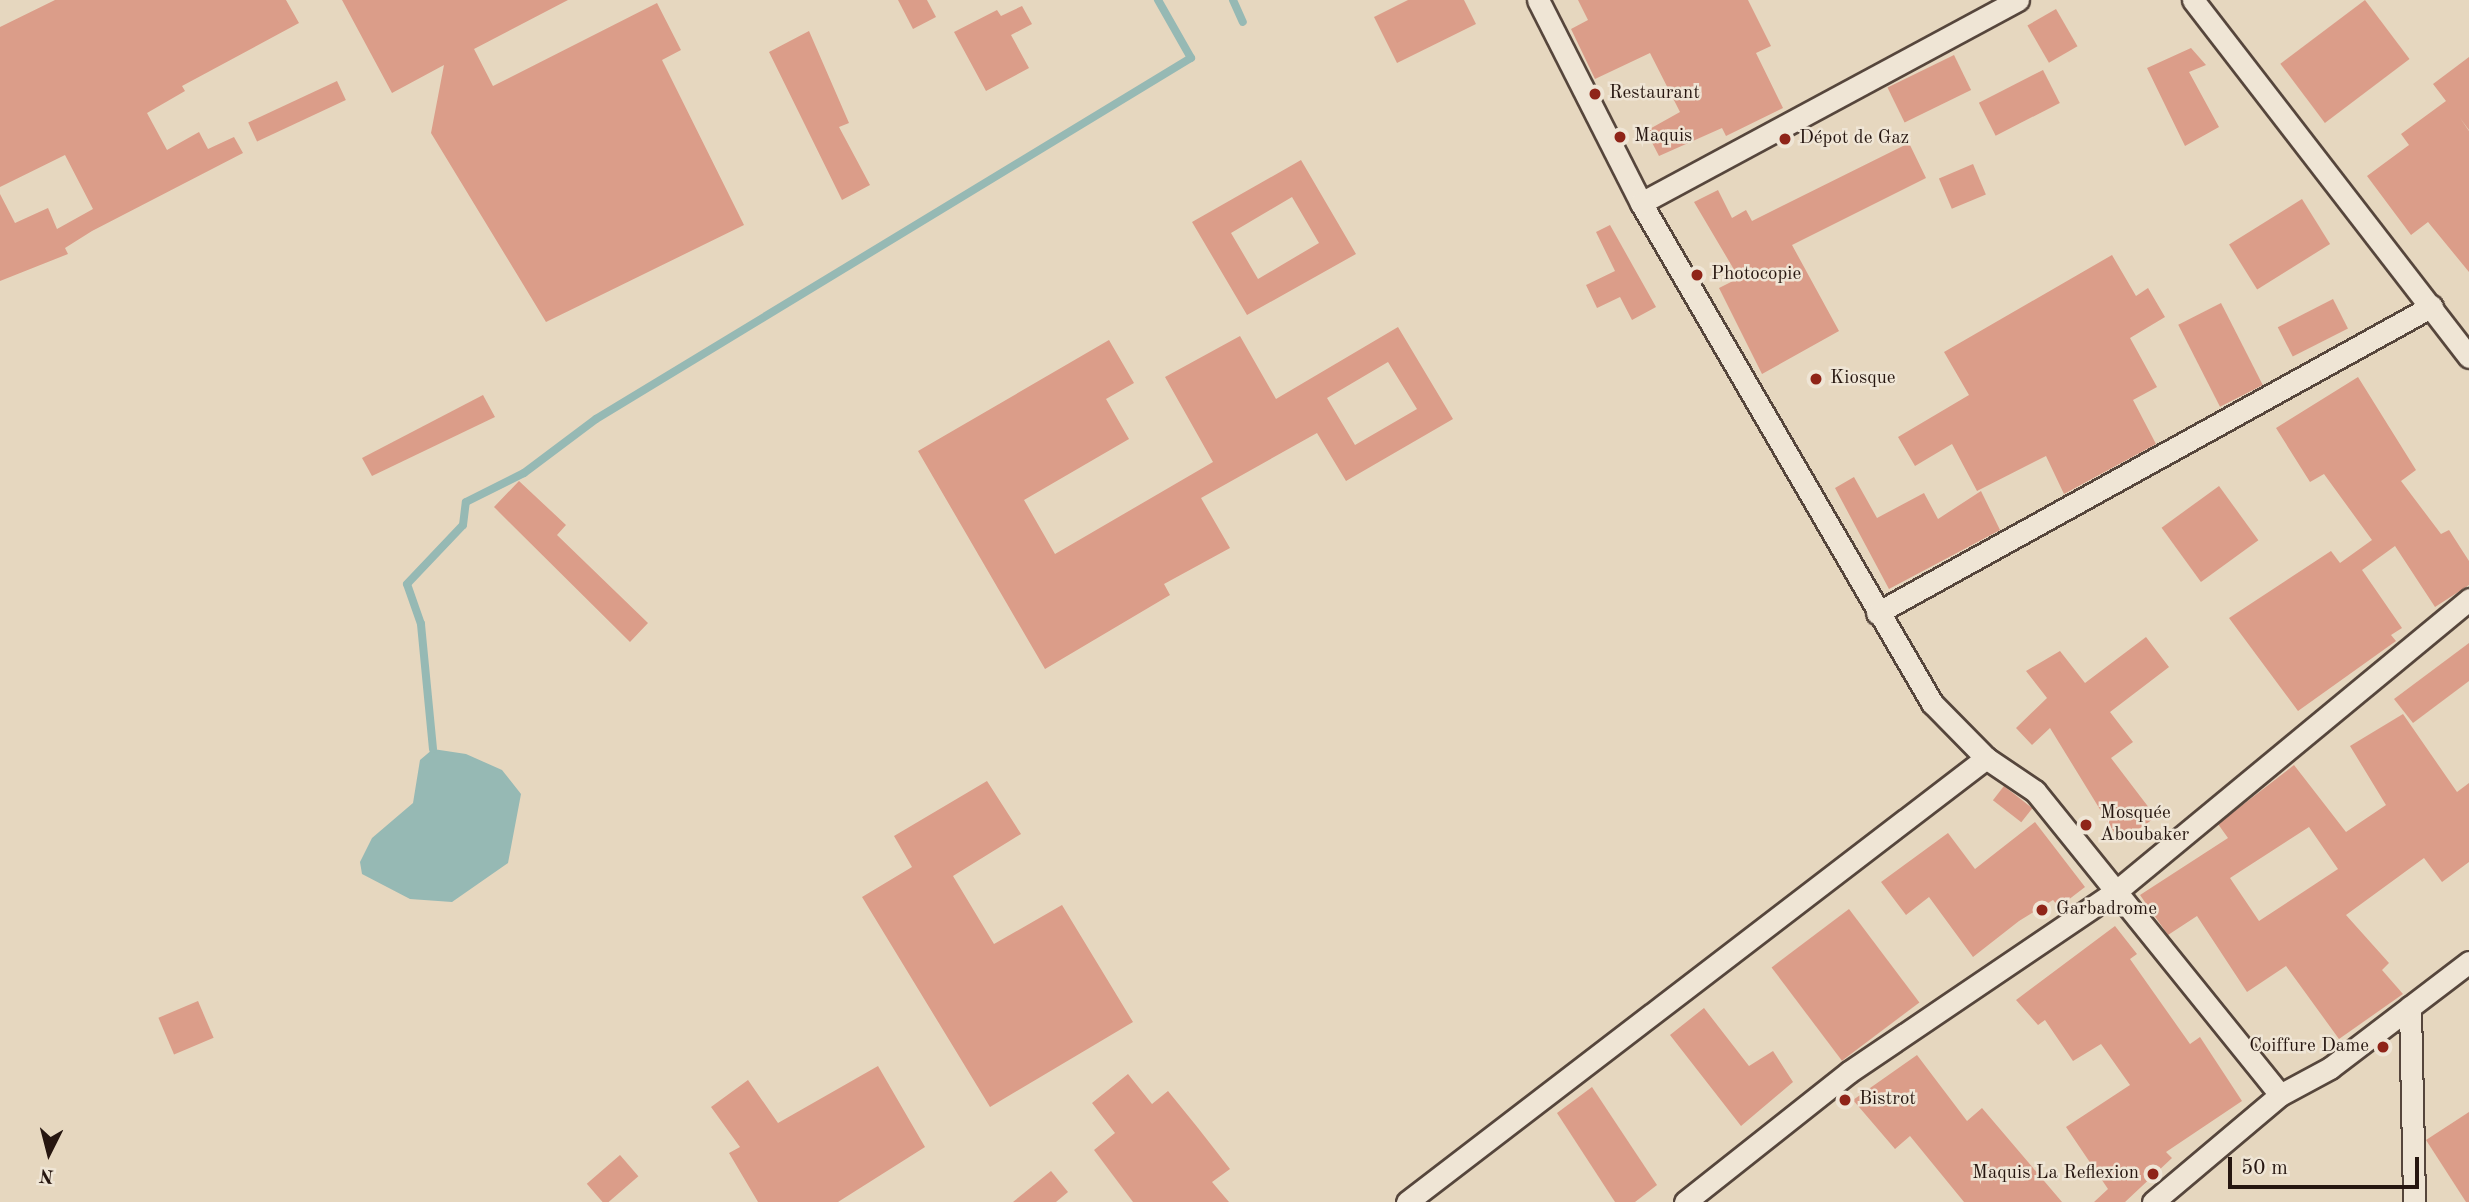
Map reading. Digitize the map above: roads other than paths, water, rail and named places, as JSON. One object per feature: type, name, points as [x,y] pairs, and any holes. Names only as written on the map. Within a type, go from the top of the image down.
[{"type":"street","points":[[1538,0],[1641,203],[1877,613],[1939,713],[1986,758],[2035,791],[2119,889],[2280,1095]]},
{"type":"street","points":[[1641,203],[2018,0]]},
{"type":"street","points":[[2193,0],[2293,136],[2432,306],[2469,357]]},
{"type":"street","points":[[1877,613],[2432,306]]},
{"type":"street","points":[[1685,1202],[1849,1072],[2119,889],[2469,599]]},
{"type":"street","points":[[1408,1202],[1986,758]]},
{"type":"street","points":[[2153,1202],[2280,1095],[2330,1068],[2469,962]]},
{"type":"street","points":[[2410,1007],[2414,1202]]},
{"type":"water","points":[[433,749],[466,754],[502,770],[521,794],[508,863],[452,902],[410,899],[362,874],[360,862],[372,838],[413,803],[420,760]]},
{"type":"waterway","points":[[433,749],[421,624],[407,584],[463,525],[466,502],[524,473],[596,419],[1191,58],[1158,0]]},
{"type":"waterway","points":[[1233,0],[1243,22]]},
{"type":"place","name":"Restaurant","points":[[1595,94]]},
{"type":"place","name":"Maquis","points":[[1620,137]]},
{"type":"place","name":"Dépot de Gaz","points":[[1785,139]]},
{"type":"place","name":"Photocopie","points":[[1697,275]]},
{"type":"place","name":"Kiosque","points":[[1816,379]]},
{"type":"place","name":"Mosquée Aboubaker","points":[[2086,825]]},
{"type":"place","name":"Garbadrome","points":[[2042,910]]},
{"type":"place","name":"Coiffure Dame","points":[[2383,1047]]},
{"type":"place","name":"Bistrot","points":[[1845,1100]]},
{"type":"place","name":"Maquis La Reflexion","points":[[2153,1174]]}]
